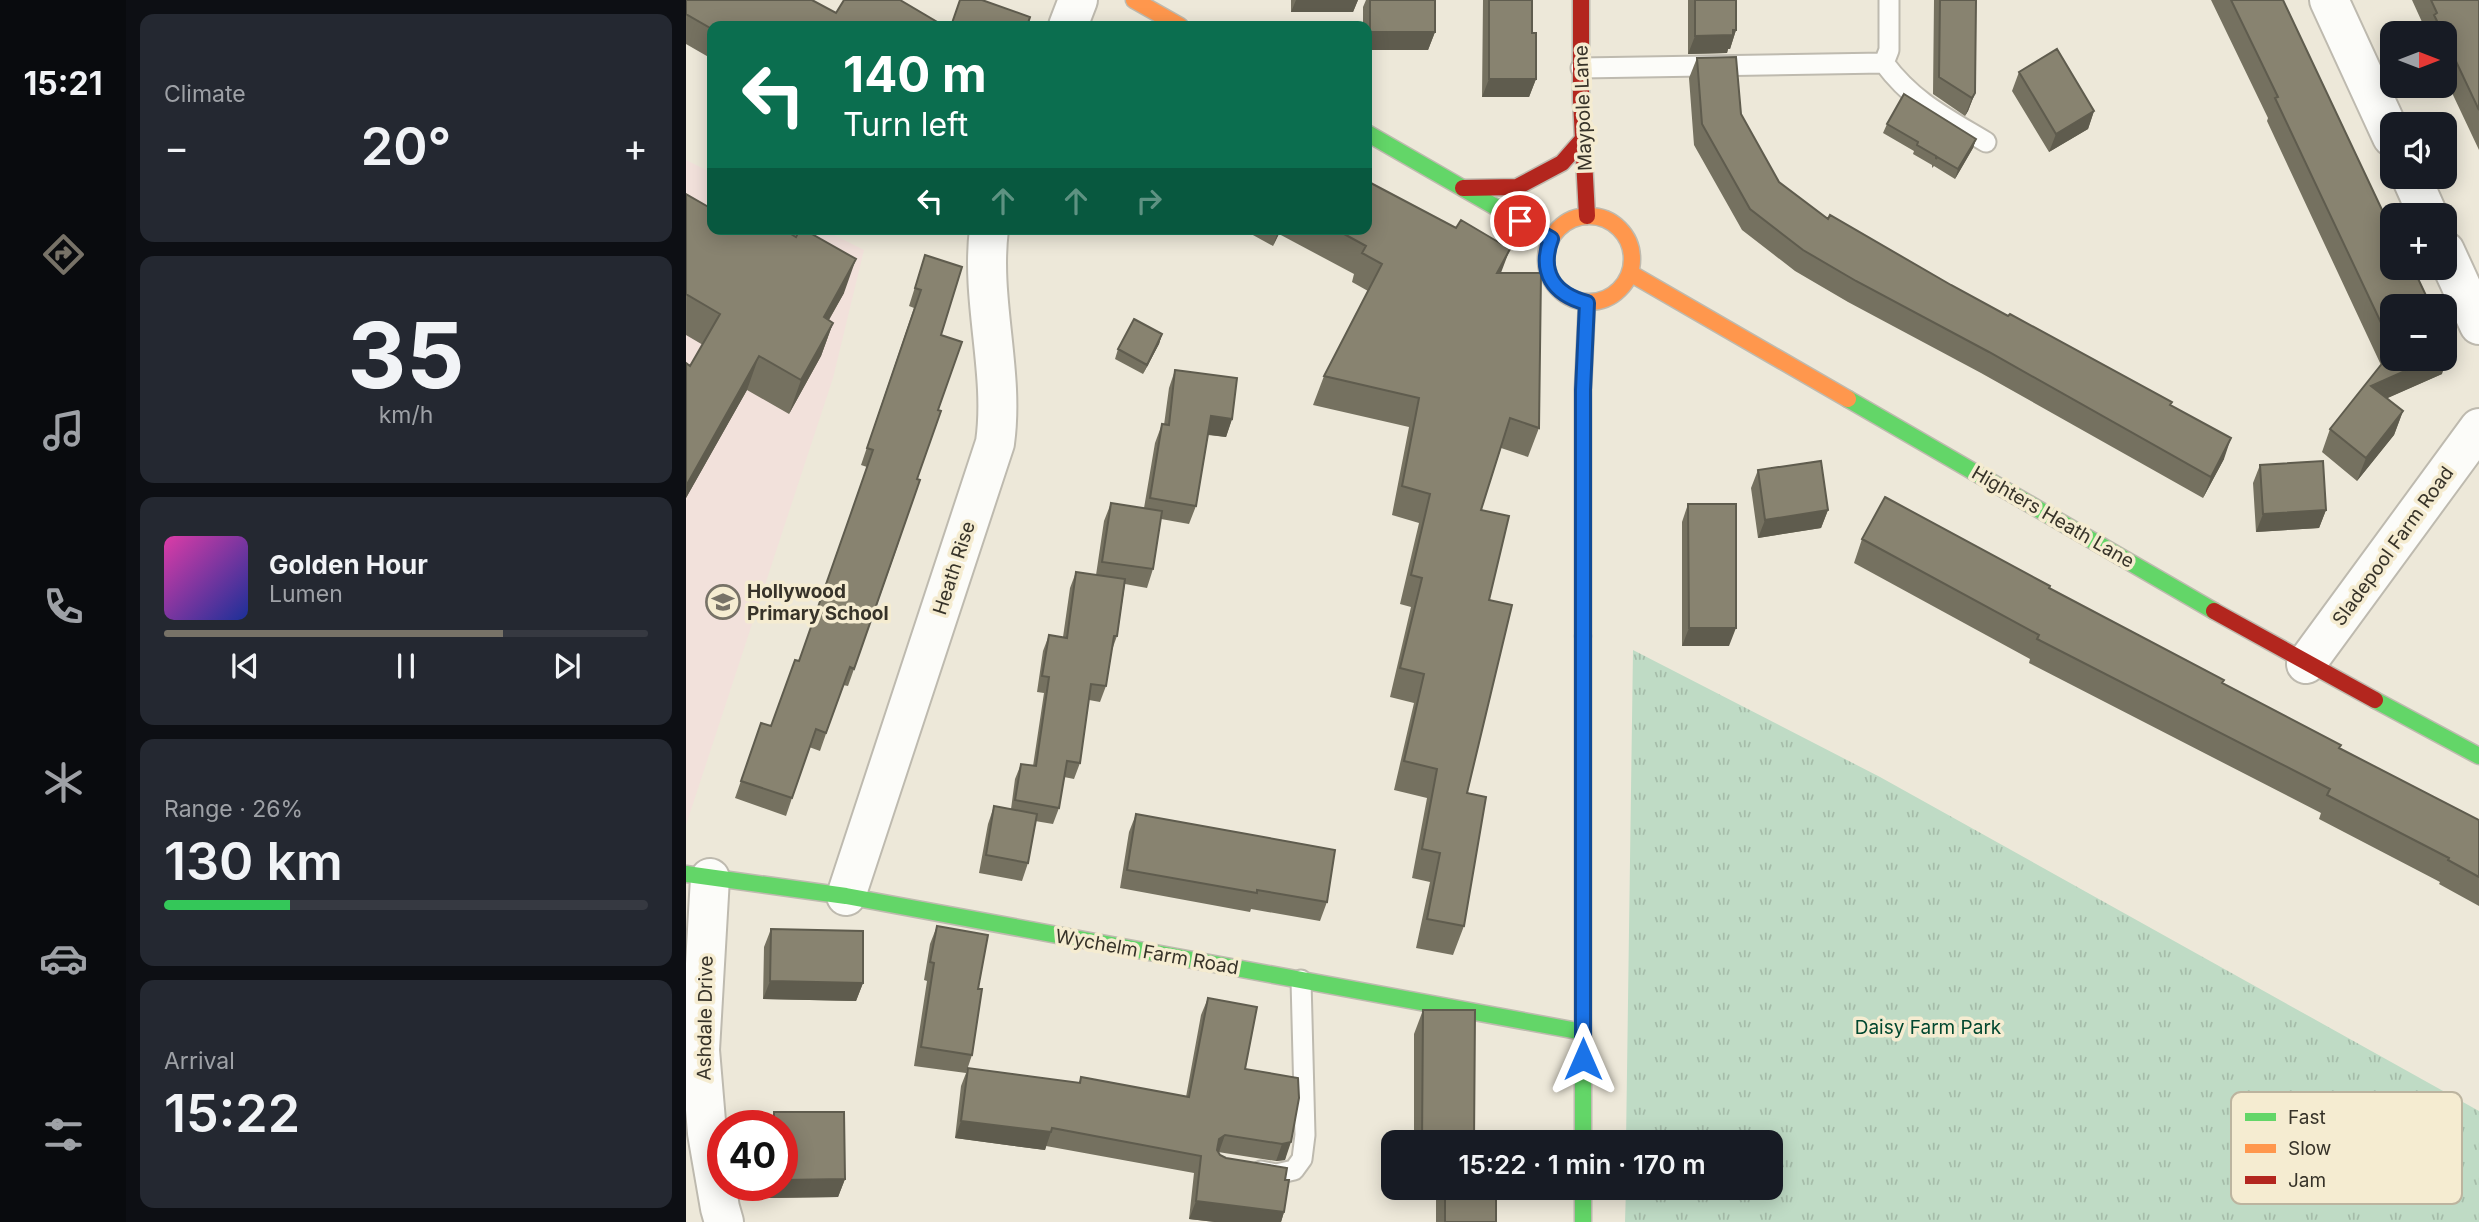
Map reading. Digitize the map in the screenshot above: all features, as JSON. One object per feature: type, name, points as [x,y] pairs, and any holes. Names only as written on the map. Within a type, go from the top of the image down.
[{"type":"street","points":[[1070,21],[1078,0]]},
{"type":"street","points":[[1134,0],[1171,21]]},
{"type":"street","name":"Maypole Lane","points":[[1581,0],[1587,215]]},
{"type":"street","points":[[2329,0],[2381,112]]},
{"type":"street","points":[[1372,136],[1551,239]]},
{"type":"street","points":[[1463,188],[1517,187],[1562,163],[1583,139]]},
{"type":"street","points":[[1587,215],[1601,217],[1614,223],[1624,233],[1632,259],[1630,274],[1623,286],[1600,301],[1587,303],[1572,299],[1560,291],[1547,266],[1546,252],[1551,239],[1560,227],[1573,219],[1587,215]]},
{"type":"street","name":"Heath Rise","points":[[846,896],[995,443],[999,416],[988,284],[989,235]]},
{"type":"street","name":"Highters Heath Lane","points":[[1630,274],[2306,664],[2479,756]]},
{"type":"street","points":[[2457,277],[2479,325]]},
{"type":"street","points":[[1583,1130],[1583,390],[1587,303]]},
{"type":"street","name":"Sladepool Farm Road","points":[[2306,664],[2479,428]]},
{"type":"street","name":"Wychelm Farm Road","points":[[698,876],[846,896],[1583,1032]]},
{"type":"street","name":"Ashdale Drive","points":[[698,876],[700,1050],[707,1133],[719,1208],[724,1222]]},
{"type":"street","points":[[1583,1200],[1583,1222]]},
{"type":"lane","points":[[1884,63],[1889,50],[1889,0]]},
{"type":"lane","points":[[1581,68],[1884,63]]},
{"type":"lane","points":[[1884,63],[1916,99],[1986,142]]},
{"type":"lane","points":[[1236,1166],[1276,1174],[1294,1170],[1302,1159],[1305,1109],[1301,980]]},
{"type":"shaded area","name":"Hollywood Primary School","points":[[686,160],[707,170],[707,235],[834,235],[864,250],[833,378],[686,825]]},
{"type":"green space","name":"Daisy Farm Park","points":[[1633,650],[1880,777],[2445,1092],[2231,1092],[2231,1204],[2462,1204],[2462,1102],[2479,1111],[2479,1222],[1625,1222],[1626,1200],[1783,1200],[1783,1130],[1626,1130]]},
{"type":"building","points":[[686,0],[812,0],[836,13],[844,0],[900,0],[936,21],[707,21],[707,26],[686,14]]},
{"type":"building","points":[[960,0],[982,0],[1030,17],[1029,21],[953,21]]},
{"type":"building","points":[[1370,0],[1435,0],[1435,32],[1372,32]]},
{"type":"building","points":[[1489,0],[1532,0],[1532,33],[1536,33],[1536,79],[1489,79]]},
{"type":"building","points":[[1695,0],[1736,0],[1736,30],[1733,30],[1733,35],[1695,36]]},
{"type":"building","points":[[1940,0],[1976,0],[1975,93],[1972,98],[1939,77]]},
{"type":"building","points":[[2231,0],[2283,0],[2380,206],[2380,280],[2419,280],[2425,294],[2380,294],[2380,321],[2275,98],[2278,97]]},
{"type":"building","points":[[2431,0],[2479,0],[2479,110],[2457,63],[2457,21],[2437,21],[2434,15],[2437,13]]},
{"type":"building","points":[[2057,49],[2094,111],[2056,134],[2019,72]]},
{"type":"building","points":[[1736,57],[1741,114],[1779,182],[1828,219],[1830,215],[1951,285],[2172,402],[2170,405],[2231,438],[2211,477],[1989,352],[1856,281],[1803,250],[1750,209],[1702,124],[1697,58]]},
{"type":"building","points":[[1904,94],[1976,139],[1958,169],[1937,157],[1936,159],[1936,156],[1917,145],[1918,142],[1887,124]]},
{"type":"building","points":[[1372,184],[1456,228],[1461,220],[1510,249],[1497,273],[1541,273],[1539,428],[1510,418],[1481,510],[1509,516],[1489,600],[1512,605],[1467,793],[1486,797],[1464,926],[1427,919],[1440,853],[1422,849],[1437,769],[1404,761],[1424,674],[1400,668],[1422,578],[1411,575],[1430,494],[1402,486],[1419,398],[1324,376],[1382,264],[1362,253],[1366,246],[1346,235],[1372,235]]},
{"type":"building","points":[[686,194],[707,206],[707,235],[814,235],[856,259],[824,317],[833,323],[801,380],[759,356],[686,486],[686,363],[690,366],[720,314],[686,294]]},
{"type":"building","points":[[925,255],[962,267],[941,335],[962,342],[917,479],[920,480],[854,669],[850,667],[826,733],[816,729],[792,798],[741,781],[761,723],[771,726],[795,660],[799,661],[850,516],[873,450],[867,448],[921,290],[915,288]]},
{"type":"building","points":[[1134,319],[1162,334],[1147,365],[1118,349]]},
{"type":"building","points":[[2380,366],[2380,371],[2405,371],[2371,386],[2403,411],[2366,458],[2330,429]]},
{"type":"building","points":[[1175,370],[1237,378],[1232,419],[1211,416],[1196,506],[1150,498],[1162,424],[1169,425]]},
{"type":"building","points":[[1821,461],[1828,510],[1765,520],[1758,470]]},
{"type":"building","points":[[2323,461],[2326,510],[2263,514],[2260,465]]},
{"type":"building","points":[[1885,497],[2050,586],[2049,588],[2224,680],[2222,683],[2341,745],[2339,748],[2479,820],[2479,877],[2448,860],[2449,858],[2327,795],[2330,789],[2037,639],[2039,635],[1862,539]]},
{"type":"building","points":[[1111,503],[1162,511],[1153,569],[1102,562]]},
{"type":"building","points":[[1688,504],[1736,504],[1736,628],[1689,628]]},
{"type":"building","points":[[1076,572],[1125,579],[1106,686],[1091,684],[1080,763],[1067,761],[1059,808],[1015,800],[1021,764],[1036,766],[1049,677],[1042,676],[1049,635],[1067,638]]},
{"type":"building","points":[[994,806],[1037,814],[1028,863],[986,855]]},
{"type":"building","points":[[1136,814],[1335,850],[1327,902],[1257,890],[1257,893],[1127,870]]},
{"type":"building","points":[[937,926],[988,935],[978,989],[982,989],[972,1055],[921,1047],[934,963],[930,962]]},
{"type":"building","points":[[771,929],[863,931],[863,983],[770,981]]},
{"type":"building","points":[[1208,998],[1257,1007],[1245,1069],[1298,1078],[1299,1098],[1291,1142],[1282,1144],[1225,1135],[1219,1139],[1217,1150],[1226,1158],[1287,1168],[1285,1180],[1289,1180],[1284,1212],[1196,1201],[1201,1156],[1052,1128],[1051,1132],[961,1121],[968,1068],[1080,1083],[1081,1077],[1189,1097]]},
{"type":"building","points":[[1423,1010],[1475,1010],[1474,1130],[1422,1130]]},
{"type":"building","points":[[798,1112],[844,1112],[845,1179],[798,1180]]},
{"type":"building","points":[[1445,1200],[1496,1200],[1496,1222],[1445,1222]]},
{"type":"traffic: fast","points":[[1372,136],[1551,239]]},
{"type":"traffic: fast","points":[[1848,399],[2214,611]]},
{"type":"traffic: fast","points":[[1583,636],[1583,1130]]},
{"type":"traffic: fast","points":[[2375,700],[2479,756]]},
{"type":"traffic: fast","points":[[686,874],[846,896],[1583,1032]]},
{"type":"traffic: fast","points":[[1583,1200],[1583,1222]]},
{"type":"traffic: slow","points":[[1134,0],[1171,21]]},
{"type":"traffic: slow","points":[[1589,216],[1613,223],[1625,235],[1632,259],[1625,283],[1613,295],[1589,302],[1565,295],[1553,283],[1546,259],[1553,235],[1565,223],[1589,216]]},
{"type":"traffic: slow","points":[[1630,273],[1848,399]]},
{"type":"traffic: slow","points":[[1583,636],[1583,389],[1587,302]]},
{"type":"traffic: jam","points":[[1581,0],[1581,100],[1587,216]]},
{"type":"traffic: jam","points":[[1463,188],[1517,187],[1562,163],[1583,139]]},
{"type":"traffic: jam","points":[[2214,611],[2375,700]]},
{"type":"place","name":"Hollywood Primary School","points":[[723,602]]},
{"type":"route","points":[[1520,221],[1551,239],[1546,252],[1547,266],[1560,291],[1572,299],[1587,303],[1583,390],[1583,1059]]}]
